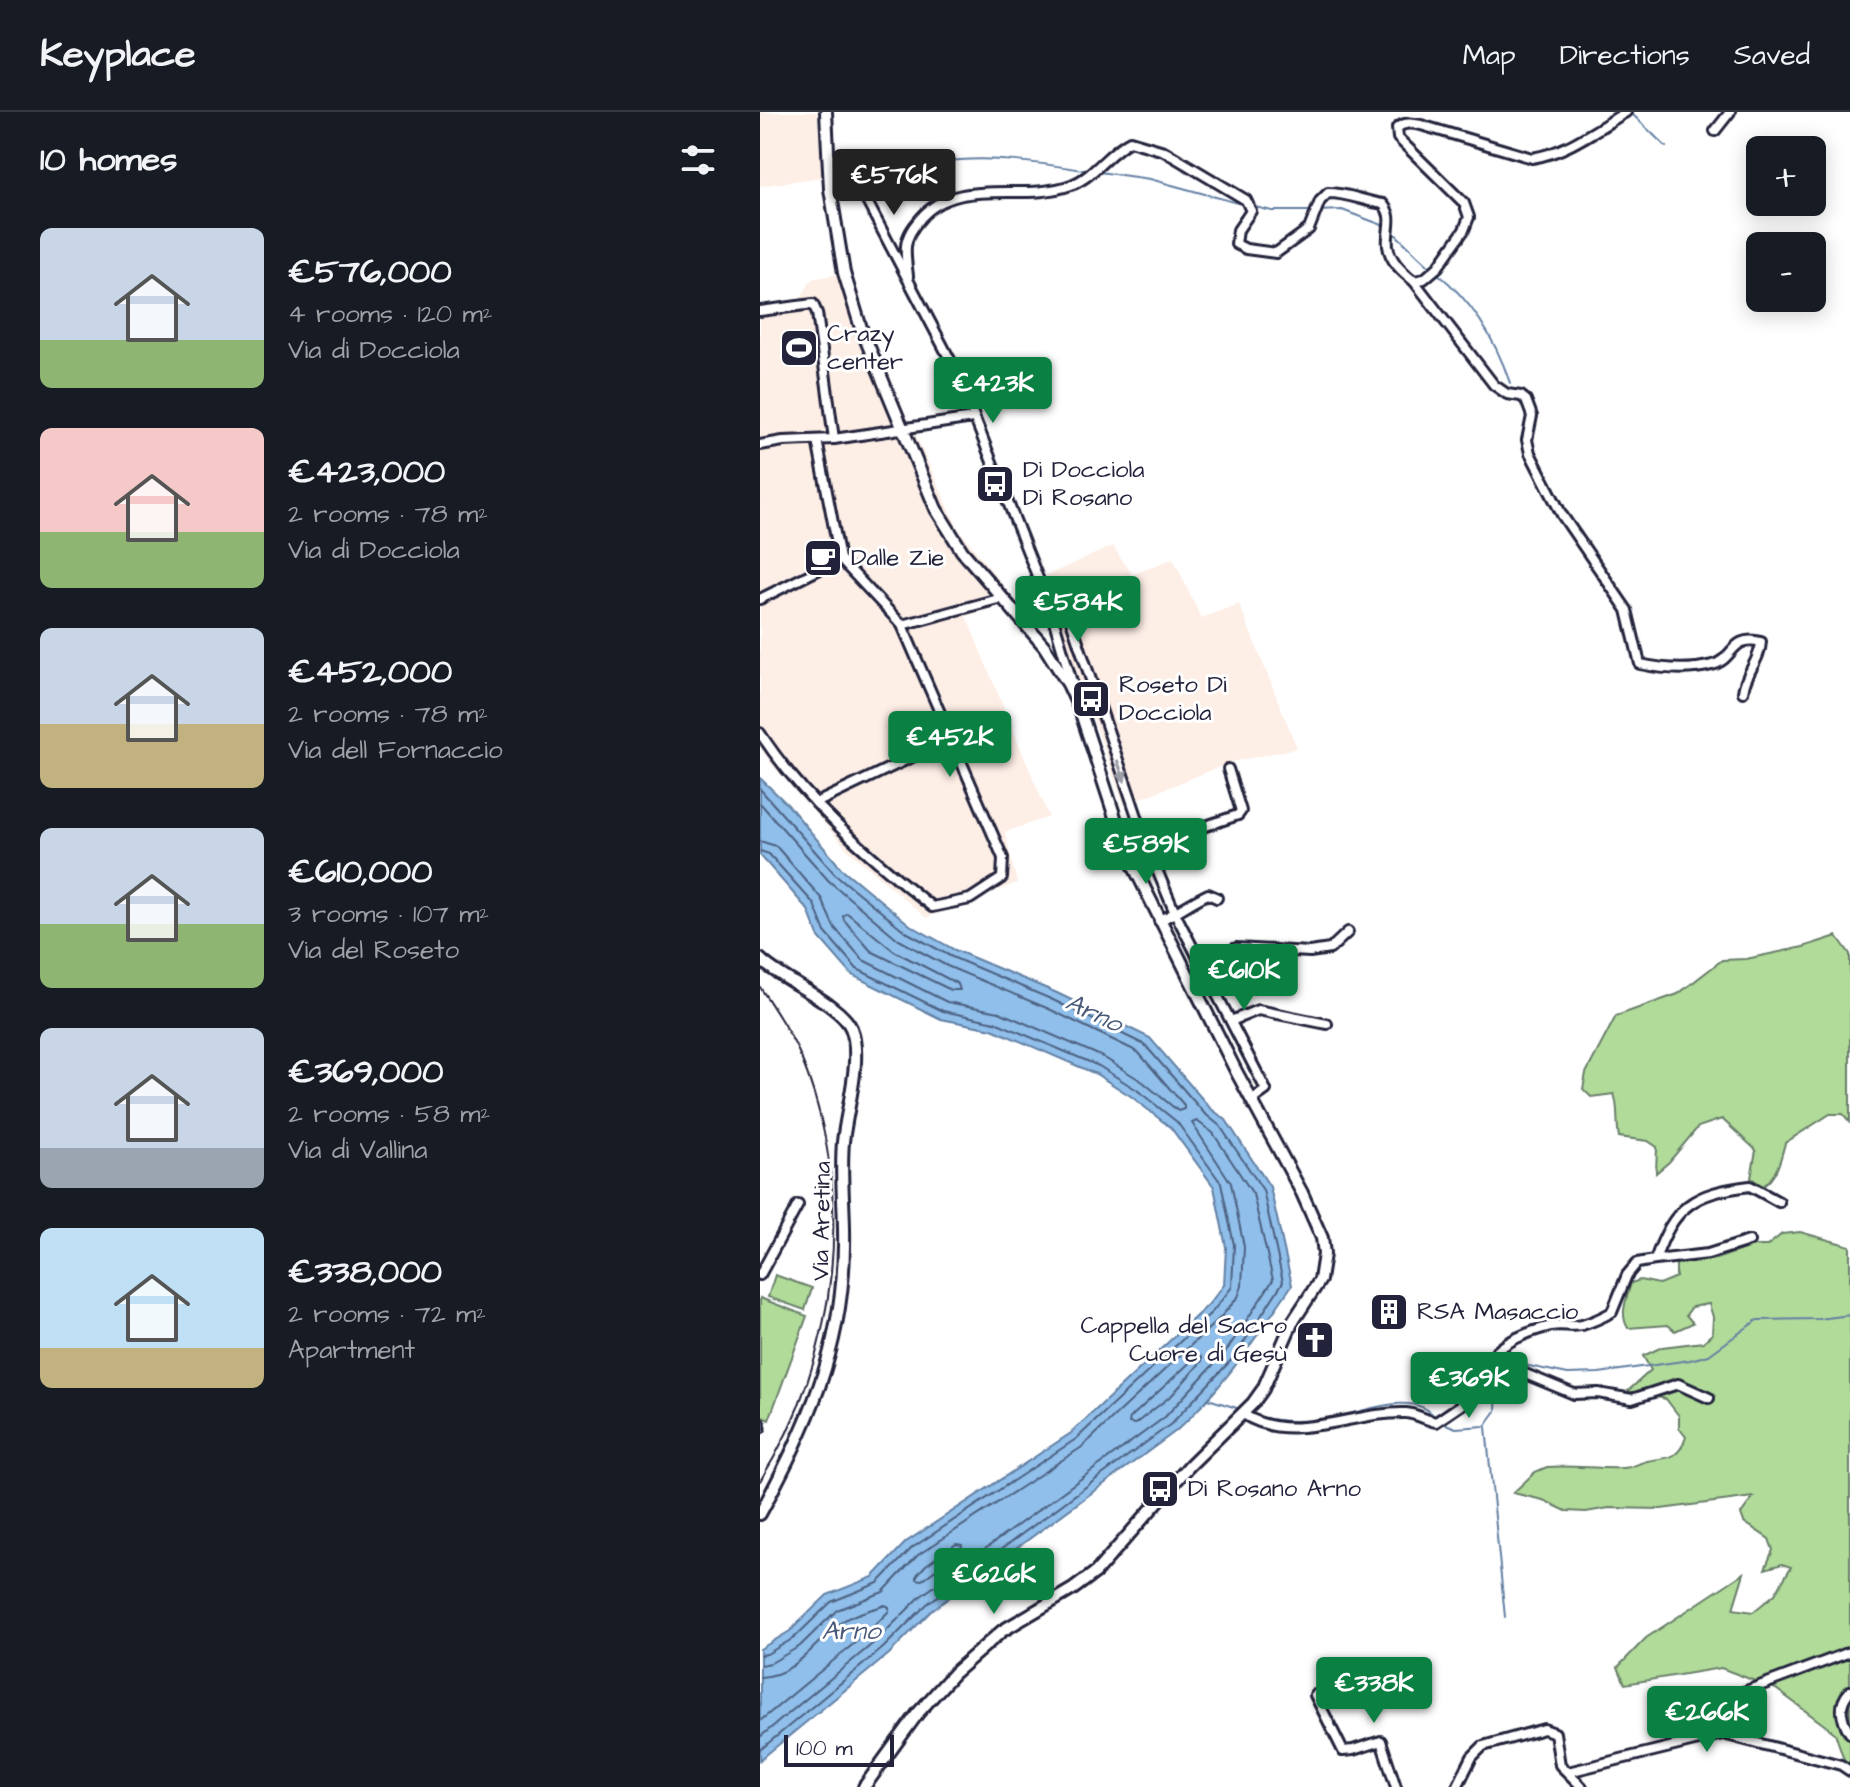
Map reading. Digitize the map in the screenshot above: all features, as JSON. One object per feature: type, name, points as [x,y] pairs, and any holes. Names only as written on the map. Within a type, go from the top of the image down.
[{"type":"main road","points":[[826,112],[830,189],[844,273],[861,328],[936,509],[962,551],[1044,646],[1080,710],[1126,851],[1159,921],[1316,1221],[1322,1238],[1324,1265],[1320,1280],[1287,1333],[1263,1389],[1245,1412],[1190,1465],[1096,1572],[1073,1589],[1024,1616],[978,1650],[918,1713],[864,1787]]},
{"type":"main road","name":"Via Aretina","points":[[760,959],[778,975],[838,1012],[851,1029],[855,1055],[843,1140],[844,1246],[839,1317],[811,1413],[760,1514]]},
{"type":"street","points":[[1414,281],[1424,279],[1438,267],[1464,230],[1469,217],[1464,203],[1398,138],[1397,128],[1400,125],[1420,125],[1532,158],[1562,149],[1626,112]]},
{"type":"street","points":[[1715,131],[1730,112]]},
{"type":"street","points":[[908,276],[906,243],[911,229],[928,209],[945,198],[970,193],[1026,194],[1072,185],[1092,172],[1114,149],[1130,141],[1164,151],[1246,200],[1251,211],[1238,230],[1236,244],[1246,249],[1276,253],[1309,229],[1320,201],[1328,193],[1345,193],[1383,204],[1391,222],[1388,249],[1398,269],[1414,281],[1494,385],[1507,394],[1526,400],[1532,416],[1527,440],[1530,453],[1562,515],[1627,610],[1640,664],[1669,669],[1715,665],[1742,640],[1761,642],[1760,654],[1748,674],[1743,692]]},
{"type":"street","points":[[854,170],[863,194],[956,371],[1042,590],[1080,710]]},
{"type":"street","points":[[760,311],[813,304],[817,313],[834,439]]},
{"type":"street","points":[[760,445],[834,439],[973,418]]},
{"type":"street","points":[[760,733],[789,773],[855,844],[932,907],[970,899],[1002,878],[1003,858],[902,625],[840,559],[817,440]]},
{"type":"street","points":[[760,599],[840,559]]},
{"type":"street","points":[[1042,590],[1062,594],[1147,846],[1175,913],[1266,1090],[1252,1100]]},
{"type":"street","points":[[902,625],[1002,598]]},
{"type":"street","points":[[816,803],[950,739]]},
{"type":"street","points":[[1147,846],[1238,815],[1241,811],[1237,790],[1228,769]]},
{"type":"street","points":[[1159,921],[1208,894],[1217,898]]},
{"type":"street","points":[[1201,964],[1236,948],[1310,952],[1330,949],[1348,932]]},
{"type":"street","points":[[1231,1021],[1258,1010],[1327,1024]]},
{"type":"street","points":[[1655,1260],[1674,1218],[1685,1206],[1705,1196],[1750,1186],[1779,1202]]},
{"type":"street","points":[[760,1275],[798,1205]]},
{"type":"street","points":[[1477,1394],[1479,1381],[1495,1350],[1551,1326],[1581,1325],[1612,1312],[1627,1275],[1637,1263],[1708,1254],[1749,1241]]},
{"type":"street","points":[[1245,1412],[1256,1422],[1279,1427],[1404,1413],[1439,1421],[1511,1372],[1518,1371],[1574,1394],[1598,1393],[1632,1399],[1678,1384],[1709,1398]]},
{"type":"street","points":[[1723,1734],[1716,1724],[1720,1713],[1738,1694],[1850,1652]]},
{"type":"street","points":[[1850,1691],[1845,1696],[1841,1712],[1850,1733]]},
{"type":"street","points":[[1315,1695],[1343,1751],[1381,1741],[1396,1787]]},
{"type":"street","points":[[1457,1787],[1472,1757],[1483,1746],[1544,1729],[1555,1733],[1560,1765],[1582,1787]]},
{"type":"street","points":[[1568,1772],[1723,1734],[1841,1765],[1850,1771]]},
{"type":"shaded area","points":[[760,112],[817,112],[822,177],[760,186]]},
{"type":"shaded area","points":[[852,272],[854,287],[883,364],[958,528],[1016,602],[966,616],[1049,817],[1005,832],[1017,883],[926,918],[848,850],[772,765],[760,747],[760,305],[800,299],[812,279]]},
{"type":"shaded area","points":[[1113,546],[1132,575],[1173,558],[1201,618],[1239,604],[1297,748],[1232,762],[1124,805],[1043,577]]},
{"type":"green space","points":[[1837,936],[1850,954],[1850,1122],[1843,1114],[1830,1114],[1785,1143],[1775,1172],[1763,1186],[1751,1178],[1756,1150],[1722,1119],[1698,1127],[1656,1173],[1657,1147],[1648,1141],[1619,1137],[1614,1094],[1591,1097],[1583,1089],[1586,1073],[1616,1016],[1678,994],[1722,960],[1746,959]]},
{"type":"green space","points":[[1800,1232],[1850,1246],[1850,1777],[1835,1733],[1776,1689],[1721,1668],[1625,1684],[1618,1667],[1646,1638],[1744,1573],[1733,1609],[1753,1612],[1775,1594],[1791,1567],[1782,1564],[1765,1569],[1773,1550],[1769,1539],[1744,1522],[1741,1514],[1753,1497],[1661,1509],[1609,1508],[1586,1512],[1566,1511],[1543,1500],[1513,1493],[1535,1472],[1547,1467],[1626,1468],[1675,1454],[1686,1437],[1679,1428],[1679,1416],[1666,1399],[1628,1391],[1651,1370],[1643,1356],[1662,1347],[1703,1342],[1712,1334],[1713,1317],[1709,1304],[1692,1307],[1686,1315],[1693,1323],[1675,1331],[1668,1325],[1628,1328],[1624,1312],[1631,1283],[1640,1280],[1659,1284],[1676,1277],[1676,1264],[1716,1259],[1753,1246],[1767,1246],[1782,1234]]},
{"type":"green space","points":[[775,1275],[812,1288],[805,1310],[768,1297]]},
{"type":"green space","points":[[760,1298],[807,1316],[769,1420],[760,1416]]},
{"type":"water","name":"Arno","points":[[760,778],[788,805],[841,868],[910,925],[955,950],[1057,993],[1150,1038],[1210,1108],[1226,1120],[1270,1187],[1292,1285],[1224,1380],[1176,1431],[931,1611],[889,1654],[760,1760],[760,1649],[790,1631],[827,1595],[873,1577],[906,1542],[1071,1433],[1208,1305],[1224,1285],[1226,1247],[1214,1187],[1171,1128],[1132,1097],[1096,1074],[992,1029],[941,1019],[852,975],[818,936],[808,910],[760,855]]},
{"type":"waterway","points":[[1630,112],[1666,147]]},
{"type":"waterway","points":[[863,181],[931,164],[978,159],[1089,171]]},
{"type":"waterway","points":[[1099,172],[1150,179],[1245,205]]},
{"type":"waterway","points":[[835,179],[856,182]]},
{"type":"waterway","points":[[1251,206],[1272,211],[1312,211]]},
{"type":"waterway","points":[[1318,211],[1342,210],[1385,226]]},
{"type":"waterway","points":[[1390,229],[1432,269]]},
{"type":"waterway","points":[[1437,273],[1472,309],[1498,352],[1510,383]]},
{"type":"waterway","points":[[1496,1377],[1505,1366],[1519,1364],[1568,1374],[1599,1373],[1690,1360],[1709,1355],[1757,1320],[1850,1315]]},
{"type":"waterway","points":[[1443,1423],[1456,1428],[1485,1426],[1496,1411],[1497,1384]]},
{"type":"waterway","points":[[1208,1399],[1240,1409]]},
{"type":"waterway","points":[[1257,1416],[1283,1421],[1309,1421],[1399,1404],[1425,1409],[1435,1417]]},
{"type":"waterway","points":[[1486,1427],[1505,1617]]},
{"type":"railway","points":[[760,987],[796,1046],[818,1108],[829,1162],[833,1217],[831,1273],[822,1328],[808,1381],[787,1433],[760,1481]]},
{"type":"place","name":"Crazy center","points":[[799,348]]},
{"type":"place","name":"Di Docciola Di Rosano","points":[[995,484]]},
{"type":"place","name":"Dalle Zie","points":[[823,558]]},
{"type":"place","name":"Roseto Di Docciola","points":[[1091,699]]},
{"type":"place","name":"RSA Masaccio","points":[[1389,1312]]},
{"type":"place","name":"Cappella del Sacro Cuore di Gesù","points":[[1315,1340]]},
{"type":"place","name":"Di Rosano Arno","points":[[1160,1489]]}]
